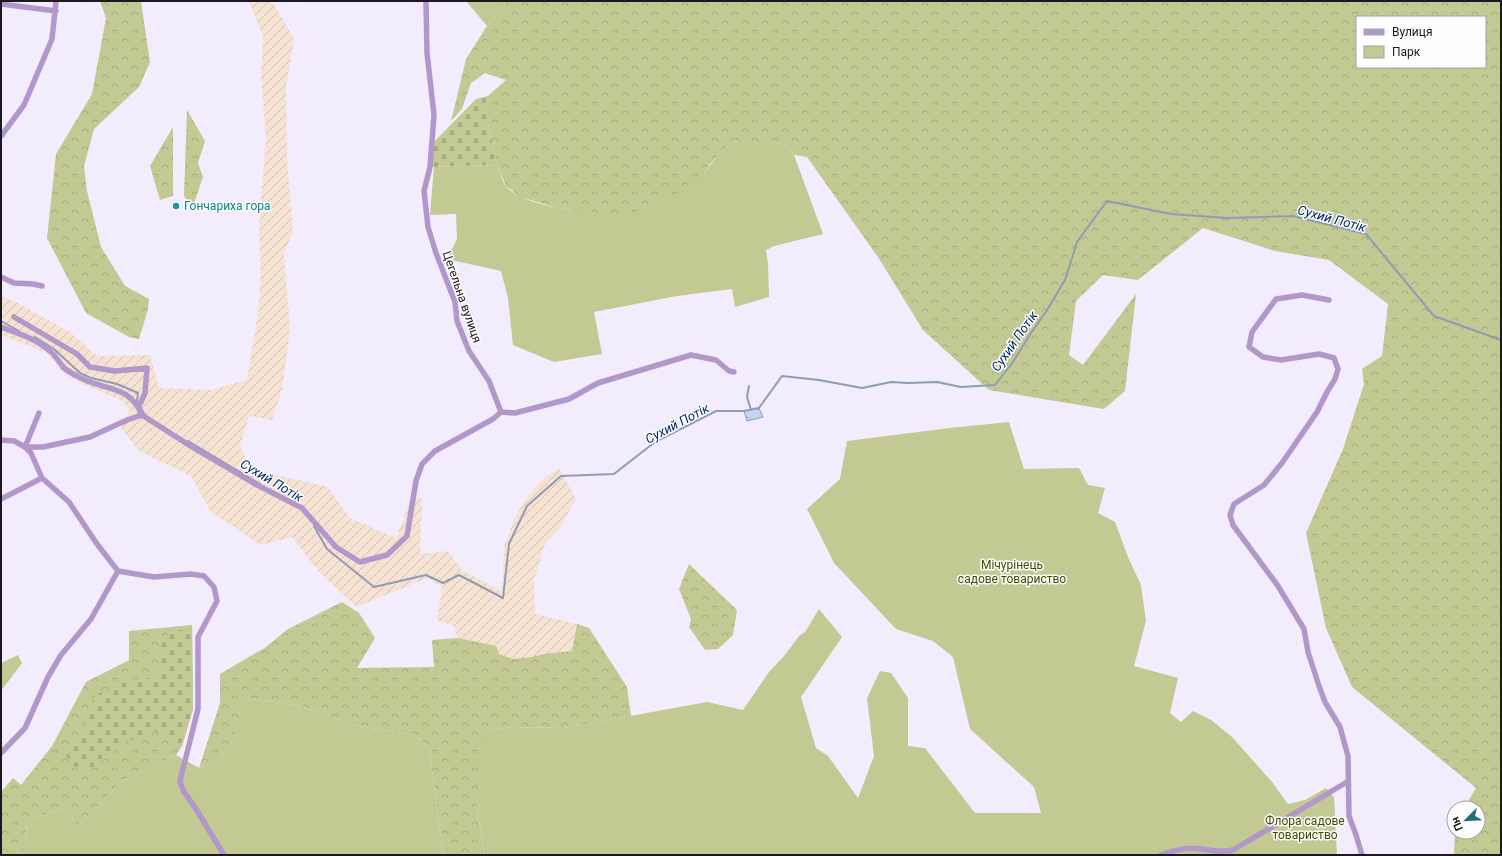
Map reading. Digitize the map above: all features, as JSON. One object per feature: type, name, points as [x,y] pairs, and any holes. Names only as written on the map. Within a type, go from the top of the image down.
[{"type":"street","points":[[1,136],[24,105],[32,89],[52,39],[56,1]]},
{"type":"street","name":"Цегельна вулиця","points":[[426,1],[427,53],[434,115],[430,167],[424,191],[428,227],[436,253],[455,302],[456,321],[469,351],[489,381],[501,412]]},
{"type":"street","points":[[1,4],[56,11]]},
{"type":"street","points":[[1,277],[14,283],[42,286]]},
{"type":"street","points":[[1329,300],[1302,295],[1276,299],[1252,332],[1249,347],[1263,357],[1281,360],[1318,354],[1334,358],[1338,369],[1335,379],[1317,412],[1282,463],[1264,485],[1234,504],[1230,516],[1233,525],[1278,586],[1304,629],[1308,652],[1318,686],[1325,702],[1340,727],[1348,756],[1347,782],[1349,816],[1362,855]]},
{"type":"street","points":[[14,317],[77,354],[90,367],[115,371],[147,368],[145,393],[140,404]]},
{"type":"street","points":[[1,327],[26,336],[51,351],[65,369],[79,377],[118,390],[132,399],[139,407],[142,415],[248,480],[302,508],[336,547],[360,562],[387,555],[406,536],[416,481],[422,464],[435,450],[493,418],[501,412],[515,413],[569,400],[598,383],[691,355],[716,360],[729,371],[734,372]]},
{"type":"street","points":[[25,447],[38,413]]},
{"type":"street","points":[[25,447],[44,447],[90,437],[127,420],[142,415]]},
{"type":"street","points":[[1,440],[14,441],[25,447],[31,453],[42,478],[70,502],[97,544],[118,571],[154,577],[191,574],[204,576],[214,587],[217,601],[198,637],[198,709],[180,782],[184,792],[224,855]]},
{"type":"street","points":[[1,500],[42,478]]},
{"type":"street","points":[[1,753],[25,728],[48,677],[61,655],[91,619],[118,571]]},
{"type":"street","points":[[1161,855],[1168,852],[1200,848],[1222,853],[1233,850],[1347,782]]},
{"type":"shaded area","points":[[249,1],[272,1],[294,39],[286,87],[287,158],[293,232],[284,255],[290,328],[282,390],[272,420],[249,416],[240,446],[251,469],[328,487],[350,518],[396,538],[412,497],[422,499],[420,554],[448,551],[462,570],[501,591],[504,547],[514,519],[528,496],[544,478],[559,468],[576,499],[560,528],[545,544],[534,580],[535,614],[577,624],[573,651],[513,659],[499,654],[496,646],[458,638],[453,625],[437,621],[442,587],[428,578],[356,607],[318,571],[292,537],[260,545],[210,511],[191,476],[139,451],[121,429],[130,409],[121,400],[85,385],[63,373],[47,353],[1,335],[1,296],[16,302],[70,332],[97,356],[150,355],[159,388],[211,390],[247,380],[258,313],[261,276],[259,222],[266,139],[261,75],[263,37]]},
{"type":"green space","points":[[100,1],[141,1],[150,62],[139,87],[94,129],[84,166],[87,191],[101,247],[125,286],[149,299],[148,309],[139,339],[129,337],[86,313],[47,238],[56,154],[92,94],[106,18]]},
{"type":"green space","points":[[466,1],[508,1],[487,26]]},
{"type":"green space","points":[[508,1],[1501,1],[1501,855],[1454,855],[1455,840],[1486,840],[1486,800],[1469,800],[1476,788],[1352,687],[1326,628],[1306,533],[1343,449],[1364,384],[1362,369],[1382,356],[1388,304],[1329,260],[1275,251],[1203,228],[1138,280],[1103,275],[1076,301],[1069,355],[1083,365],[1136,294],[1125,391],[1104,409],[989,390],[923,330],[878,257],[807,157],[794,155],[784,145],[769,141],[736,141],[724,149],[710,164],[704,174],[670,198],[644,210],[626,214],[577,211],[557,208],[520,197],[506,186],[497,165],[488,125],[488,96],[506,80],[485,73],[471,83],[462,109],[451,121],[466,59],[487,26]]},
{"type":"green space","points":[[488,96],[488,125],[497,165],[430,167],[431,145],[476,99]]},
{"type":"green space","points":[[187,110],[205,141],[198,163],[203,177],[192,209],[184,196]]},
{"type":"green space","points":[[173,127],[173,196],[160,200],[150,166]]},
{"type":"green space","points":[[737,141],[769,141],[784,145],[794,155],[823,234],[774,246],[766,250],[769,297],[735,307],[732,289],[677,296],[594,312],[602,354],[554,362],[513,345],[508,298],[501,271],[447,259],[457,239],[456,214],[430,215],[434,167],[497,165],[505,185],[518,196],[549,206],[577,211],[704,174],[714,160],[726,148]]},
{"type":"green space","name":"Мічурінець садове товариство","points":[[1009,422],[1024,469],[1079,468],[1088,485],[1105,488],[1098,513],[1115,522],[1128,557],[1141,585],[1146,621],[1134,666],[1178,678],[1170,713],[1181,722],[1193,711],[1211,720],[1232,737],[1272,782],[1288,804],[1305,800],[1326,788],[1334,797],[1337,855],[484,855],[477,807],[482,731],[513,727],[564,728],[707,702],[743,710],[769,672],[785,655],[799,636],[805,632],[819,609],[842,637],[801,697],[816,748],[828,756],[858,798],[874,756],[867,698],[880,671],[891,673],[908,698],[908,746],[925,748],[975,813],[1041,813],[1034,787],[970,729],[953,657],[933,641],[896,629],[834,563],[807,509],[840,479],[847,441]]},
{"type":"green space","points":[[689,564],[737,610],[733,635],[718,649],[705,650],[689,627],[691,619],[679,589]]},
{"type":"green space","points":[[342,602],[359,613],[375,638],[357,668],[434,667],[432,640],[458,638],[496,646],[499,654],[513,659],[572,651],[577,624],[589,628],[627,687],[631,716],[564,728],[513,727],[483,731],[477,807],[484,855],[452,855],[442,846],[429,748],[414,735],[353,725],[304,707],[263,700],[244,699],[232,741],[219,760],[199,768],[220,703],[220,674],[266,647],[288,629]]},
{"type":"green space","points":[[192,625],[193,709],[182,746],[176,755],[122,781],[79,826],[62,809],[26,820],[27,844],[21,855],[1,855],[1,792],[13,778],[21,785],[52,746],[86,682],[129,660],[129,631]]},
{"type":"green space","points":[[192,625],[193,709],[182,746],[155,731],[122,744],[92,769],[71,766],[64,750],[81,740],[95,695],[130,680],[160,677],[163,637]]},
{"type":"green space","points":[[18,655],[22,663],[1,691],[1,663]]},
{"type":"green space","points":[[243,699],[263,700],[304,707],[353,725],[414,735],[429,748],[442,846],[452,855],[21,855],[27,844],[26,820],[62,809],[79,826],[122,781],[176,755],[199,768],[219,760],[232,741]]},
{"type":"water","points":[[759,408],[763,417],[747,421],[744,411]]},
{"type":"waterway","name":"Сухий Потік","points":[[314,526],[327,549],[374,587],[426,575],[443,583],[459,575],[503,598],[509,544],[527,506],[561,476],[614,474],[655,442],[716,411],[744,411],[759,408],[782,376],[819,380],[862,388],[891,382],[937,382],[961,387],[995,385],[1013,362],[1047,310],[1065,280],[1077,242],[1107,201],[1171,214],[1227,218],[1293,216],[1366,234],[1434,316],[1501,340]]},
{"type":"waterway","name":"Сухий Потік","points":[[1,321],[19,331]]},
{"type":"waterway","name":"Сухий Потік","points":[[35,337],[54,349],[80,373],[91,378],[117,384],[138,393],[137,401],[145,415]]},
{"type":"waterway","points":[[749,386],[747,397],[751,410]]},
{"type":"waterway","name":"Сухий Потік","points":[[188,441],[260,484]]},
{"type":"place","name":"Гончариха гора","points":[[176,206]]},
{"type":"park label","name":"Флора садове товариство","points":[[1305,828]]}]
